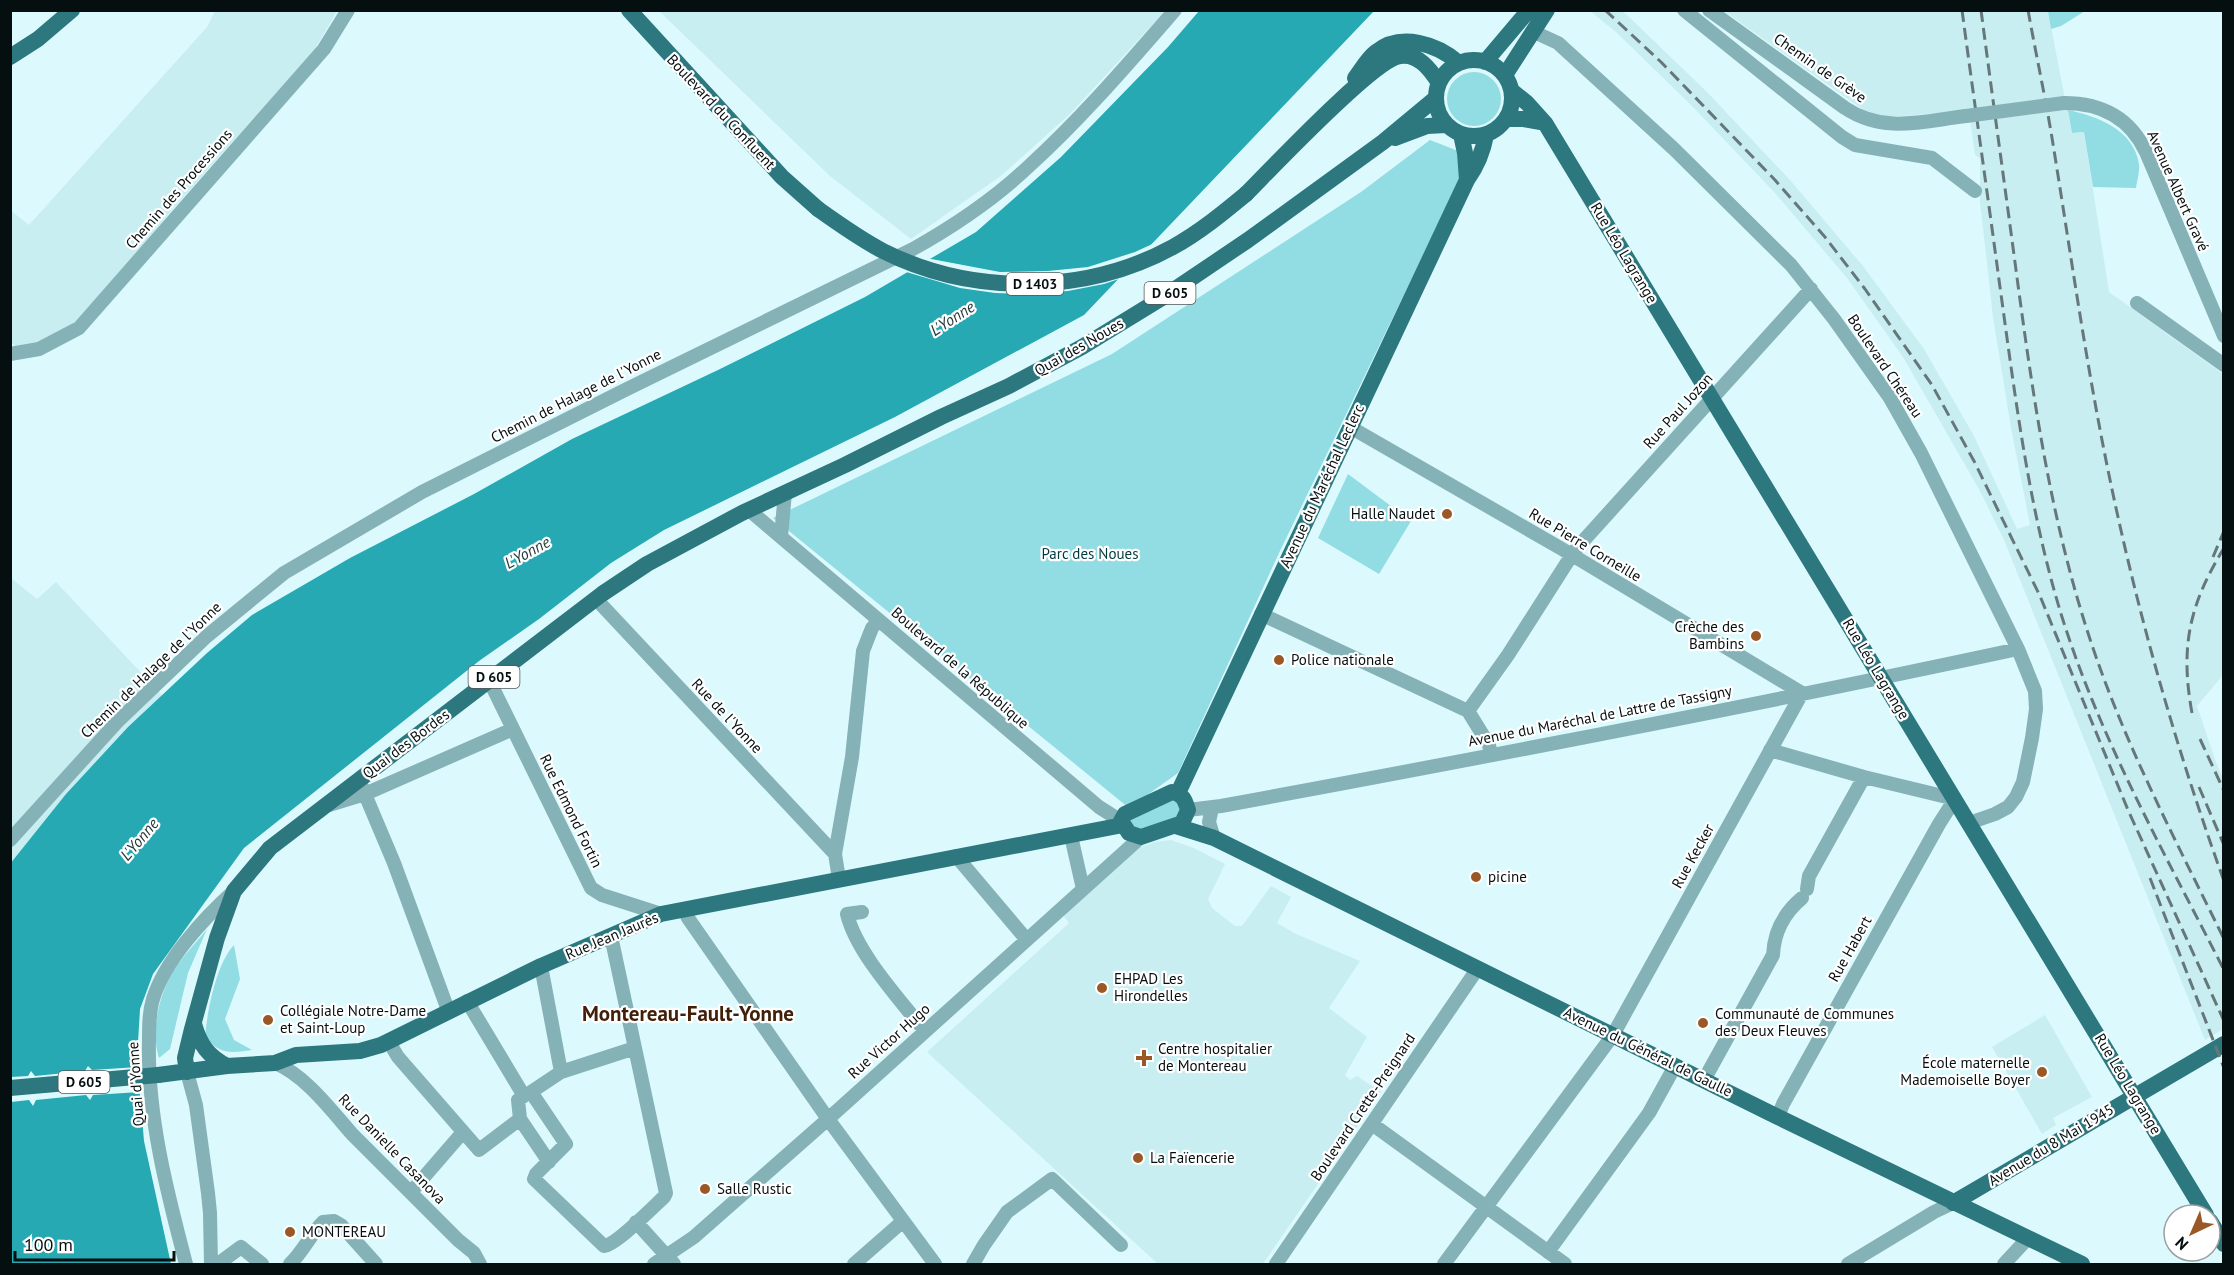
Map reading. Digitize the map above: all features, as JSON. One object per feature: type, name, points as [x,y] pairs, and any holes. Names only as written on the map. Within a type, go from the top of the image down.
[{"type":"main road","points":[[10,44],[72,10]]},
{"type":"main road","points":[[10,57],[38,39],[72,10]]},
{"type":"main road","name":"Boulevard du Confluent","points":[[629,10],[782,177],[818,209],[884,252],[939,273],[972,280],[1034,285],[1083,279],[1112,272],[1172,248],[1209,224],[1246,194],[1329,111]]},
{"type":"main road","points":[[1485,62],[1529,10]]},
{"type":"main road","points":[[1505,75],[1547,10]]},
{"type":"main road","name":"D 1403","points":[[1329,111],[1375,52],[1394,43],[1416,41],[1448,53],[1459,63]]},
{"type":"main road","name":"D 1403","points":[[1329,111],[1386,61],[1400,56],[1416,57],[1429,69],[1437,91]]},
{"type":"main road","points":[[1454,130],[1469,136],[1486,135],[1501,126],[1507,119],[1512,91],[1505,75],[1496,67],[1472,60],[1459,63],[1444,75],[1437,91],[1441,117],[1454,130],[1465,153],[1467,180]]},
{"type":"main road","name":"D 605","points":[[1383,142],[1437,91]]},
{"type":"main road","name":"Rue Léo Lagrange","points":[[1512,91],[1527,103],[1545,123],[2199,1203]]},
{"type":"main road","points":[[1507,119],[1545,123]]},
{"type":"main road","name":"D 605","points":[[1383,142],[1427,126],[1454,130]]},
{"type":"main road","name":"Avenue du Maréchal Leclerc","points":[[1178,793],[1467,180],[1482,153],[1486,135]]},
{"type":"main road","name":"Quai des Noues","points":[[749,510],[1009,386],[1082,347],[1172,292],[1383,142]]},
{"type":"main road","name":"Quai des Bordes","points":[[188,1072],[185,1058],[217,938],[234,891],[270,848],[326,806],[362,787],[489,680],[596,599],[647,564],[749,510]]},
{"type":"main road","points":[[1178,793],[1163,795],[1125,814],[1122,823],[1129,834],[1142,837],[1184,817]]},
{"type":"main road","name":"Avenue du Général de Gaulle","points":[[1178,793],[1186,801],[1184,817],[1214,838],[1953,1203],[2082,1264]]},
{"type":"main road","name":"Rue Jean Jaurès","points":[[188,1072],[227,1066],[275,1063],[304,1054],[360,1050],[389,1042],[448,1010],[540,966],[662,914],[956,856],[1071,836],[1122,823]]},
{"type":"main road","points":[[194,1023],[199,1042],[208,1055],[227,1066]]},
{"type":"main road","name":"Avenue du 8 Mai 1945","points":[[1953,1203],[2217,1047]]},
{"type":"main road","name":"D 605","points":[[10,1088],[188,1072]]},
{"type":"street","name":"Chemin des Processions","points":[[10,354],[39,349],[79,328],[324,48],[348,10]]},
{"type":"street","name":"Chemin de Halage de l'Yonne","points":[[10,840],[117,722],[207,636],[284,573],[422,492],[627,388],[913,249],[963,219],[1028,168],[1084,112],[1175,10]]},
{"type":"street","points":[[1684,10],[1842,137],[1855,145],[1932,158],[1975,191]]},
{"type":"street","name":"Chemin de Grève","points":[[1710,10],[1845,108],[1867,120],[1878,123],[1898,124],[2064,103]]},
{"type":"street","name":"Boulevard Chéreau","points":[[1534,32],[1558,43],[1674,149],[1791,265],[1890,398],[1921,453],[2018,649],[2035,691],[2036,709],[2023,782],[2016,797],[2008,807],[1969,823]]},
{"type":"street","name":"Avenue Albert Gravé","points":[[2064,103],[2087,104],[2108,111],[2124,122],[2135,134],[2146,152],[2223,336]]},
{"type":"street","name":"Rue Paul Jozon","points":[[1468,711],[1508,655],[1572,556],[1811,289]]},
{"type":"street","points":[[2137,303],[2223,365]]},
{"type":"street","name":"Rue Pierre Corneille","points":[[1350,427],[1802,693]]},
{"type":"street","points":[[781,536],[786,493]]},
{"type":"street","name":"Boulevard de la République","points":[[749,510],[1099,807],[1122,823]]},
{"type":"street","name":"Rue de l'Yonne","points":[[596,599],[835,854]]},
{"type":"street","points":[[1261,614],[1468,711],[1489,745],[1491,755]]},
{"type":"street","points":[[839,879],[835,854],[852,757],[862,651],[872,628],[879,620]]},
{"type":"street","name":"Avenue du Maréchal de Lattre de Tassigny","points":[[1184,817],[1212,808],[1883,678],[2018,649]]},
{"type":"street","name":"Rue Edmond Fortin","points":[[489,680],[591,888],[602,895],[662,914]]},
{"type":"street","name":"Rue Kecker","points":[[1444,1264],[1613,1035],[1802,693]]},
{"type":"street","points":[[448,1010],[394,863],[362,787],[513,729]]},
{"type":"street","points":[[1770,750],[1864,777],[1955,799]]},
{"type":"street","points":[[1704,1080],[1773,955],[1774,940],[1789,909],[1804,894],[1809,876],[1864,777]]},
{"type":"street","name":"Rue Habert","points":[[1778,1117],[1783,1104],[1955,799]]},
{"type":"street","points":[[1212,808],[1209,822],[1214,838]]},
{"type":"street","points":[[1071,836],[1083,889]]},
{"type":"street","name":"Rue Victor Hugo","points":[[654,1264],[671,1260],[1142,837]]},
{"type":"street","points":[[956,856],[1027,940]]},
{"type":"street","name":"Quai d'Yonne","points":[[186,1264],[171,1206],[156,1130],[148,1065],[149,1020],[153,999],[164,973],[205,917],[234,891]]},
{"type":"street","points":[[685,911],[828,1119],[935,1264]]},
{"type":"street","points":[[862,912],[847,914],[850,928],[860,946],[926,1030]]},
{"type":"street","points":[[467,1001],[528,1094],[566,1144],[536,1174],[537,1182],[604,1246],[608,1246],[666,1193],[611,936]]},
{"type":"street","points":[[540,966],[561,1072]]},
{"type":"street","name":"Boulevard Crette-Preignard","points":[[1276,1264],[1478,968]]},
{"type":"street","points":[[389,1042],[398,1057],[479,1150],[520,1119]]},
{"type":"street","points":[[549,1162],[520,1119],[518,1100],[561,1072],[635,1048]]},
{"type":"street","points":[[296,1075],[296,1068],[304,1054]]},
{"type":"street","name":"Rue Danielle Casanova","points":[[275,1063],[289,1069],[337,1114],[352,1134],[458,1240],[474,1253],[480,1264]]},
{"type":"street","points":[[1548,1252],[1648,1113],[1675,1066]]},
{"type":"street","points":[[188,1072],[196,1105],[209,1203],[211,1264]]},
{"type":"street","points":[[1372,1124],[1565,1264]]},
{"type":"street","points":[[411,1192],[463,1132]]},
{"type":"street","points":[[973,1264],[1007,1212],[1052,1179],[1121,1245]]},
{"type":"street","points":[[1855,1263],[1934,1212],[1953,1203]]},
{"type":"street","points":[[290,1264],[299,1257],[314,1231],[323,1222],[334,1221],[376,1264]]},
{"type":"street","points":[[636,1222],[671,1260]]},
{"type":"street","points":[[854,1264],[903,1222]]},
{"type":"street","points":[[2004,1264],[2028,1238]]},
{"type":"street","points":[[218,1264],[241,1247],[262,1264]]},
{"type":"shaded area","points":[[215,11],[337,11],[315,49],[172,210],[91,309],[63,335],[30,345],[15,346],[11,342],[10,210],[29,225],[207,27]]},
{"type":"shaded area","points":[[659,11],[1165,11],[1070,114],[1002,175],[911,239],[830,176]]},
{"type":"shaded area","points":[[1590,11],[1622,11],[1628,16],[1708,93],[1790,180],[1863,266],[1924,349],[1974,436],[2017,529],[2030,525],[1993,317],[1980,202],[1980,158],[1975,155],[1970,120],[2068,110],[2072,133],[2084,132],[2109,292],[2223,374],[2223,675],[2197,706],[2223,778],[2223,1029],[2205,1040],[2004,540],[1980,491],[1903,357],[1847,278],[1775,193],[1694,108],[1616,32]]},
{"type":"shaded area","points":[[1724,11],[2048,11],[2065,99],[1969,111],[1875,118]]},
{"type":"shaded area","points":[[11,578],[37,599],[56,582],[162,695],[128,727],[66,794],[11,864]]},
{"type":"shaded area","name":"Centre hospitalier de Montereau","points":[[1171,840],[1194,848],[1225,864],[1208,899],[1212,908],[1235,926],[1242,926],[1271,886],[1291,897],[1277,923],[1296,934],[1360,961],[1329,1008],[1367,1037],[1345,1075],[1350,1080],[1357,1076],[1381,1092],[1263,1264],[1158,1264],[927,1052],[1069,923],[1063,915],[1128,857],[1139,848],[1154,842]]},
{"type":"shaded area","name":"École maternelle Mademoiselle Boyer","points":[[2045,1015],[2092,1097],[2053,1118],[2056,1125],[2042,1134],[1992,1047]]},
{"type":"green space","points":[[2048,10],[2085,11],[2061,26],[2051,29]]},
{"type":"green space","points":[[1474,72],[1484,74],[1493,80],[1499,89],[1501,99],[1499,109],[1493,118],[1484,124],[1474,126],[1464,124],[1455,118],[1449,109],[1447,99],[1449,89],[1455,80],[1464,74]]},
{"type":"green space","points":[[2068,110],[2091,116],[2112,126],[2130,142],[2139,164],[2136,188],[2093,187],[2084,132],[2072,133]]},
{"type":"green space","name":"Parc des Noues","points":[[1430,140],[1471,156],[1279,553],[1178,773],[1129,808],[773,518],[1112,354],[1361,192]]},
{"type":"green space","points":[[1348,474],[1411,521],[1379,574],[1318,538]]},
{"type":"green space","points":[[1169,799],[1179,802],[1180,815],[1139,831],[1130,822],[1131,818]]},
{"type":"green space","points":[[207,929],[188,973],[170,1049],[159,1058],[156,1027],[162,996],[182,958]]},
{"type":"green space","points":[[234,945],[240,979],[225,1019],[234,1040],[252,1050],[227,1052],[205,1038],[210,1002],[217,976]]},
{"type":"water","name":"L'Yonne","points":[[1199,11],[1374,11],[1084,315],[895,417],[664,530],[611,563],[539,619],[479,661],[244,848],[153,974],[140,1009],[137,1059],[144,1141],[171,1264],[11,1264],[10,864],[66,794],[128,727],[207,653],[252,615],[350,558],[474,494],[572,439],[865,297],[976,232],[1061,157],[1168,47]]},
{"type":"pier","points":[[1161,240],[1125,277],[1068,291],[1026,294],[995,293],[960,288],[903,271],[926,258],[1000,272],[1088,267],[1135,252]]},
{"type":"pier","points":[[140,1058],[144,1099],[141,1099],[140,1092],[93,1095],[90,1100],[86,1095],[36,1100],[33,1106],[29,1100],[11,1102],[11,1077],[28,1076],[31,1071],[35,1076],[85,1071],[88,1066],[92,1070],[138,1067],[137,1059]]},
{"type":"railway","points":[[1605,10],[1661,62],[1775,180],[1825,237],[1865,289],[1932,385],[1974,461],[2040,596],[2128,810],[2224,1021]]},
{"type":"railway","points":[[1962,10],[2017,408],[2031,492],[2050,576],[2062,617],[2095,708],[2157,840],[2224,970]]},
{"type":"railway","points":[[1981,10],[2030,373],[2054,504],[2075,590],[2102,672],[2133,750],[2224,939]]},
{"type":"railway","points":[[2028,10],[2113,496],[2154,663],[2187,772],[2224,881]]},
{"type":"railway","points":[[2213,557],[2224,531]]},
{"type":"railway","points":[[2192,713],[2187,667],[2190,627],[2203,589],[2224,548]]},
{"type":"railway","points":[[2200,739],[2224,791]]},
{"type":"railway","points":[[2199,787],[2224,845]]},
{"type":"railway","points":[[2150,878],[2224,1068]]},
{"type":"place","name":"Halle Naudet","points":[[1447,514]]},
{"type":"place","name":"Crèche des Bambins","points":[[1756,636]]},
{"type":"place","name":"Police nationale","points":[[1279,660]]},
{"type":"place","name":"picine","points":[[1476,877]]},
{"type":"place","name":"EHPAD Les Hirondelles","points":[[1102,988]]},
{"type":"place","name":"Collégiale Notre-Dame et Saint-Loup","points":[[268,1020]]},
{"type":"place","name":"Communauté de Communes des Deux Fleuves","points":[[1703,1023]]},
{"type":"place","name":"Centre hospitalier de Montereau","points":[[1144,1058]]},
{"type":"place","name":"École maternelle Mademoiselle Boyer","points":[[2042,1072]]},
{"type":"place","name":"La Faïencerie","points":[[1138,1158]]},
{"type":"place","name":"Salle Rustic","points":[[705,1189]]},
{"type":"place","name":"MONTEREAU","points":[[290,1232]]},
{"type":"district","name":"Montereau-Fault-Yonne","points":[[688,1014]]}]
